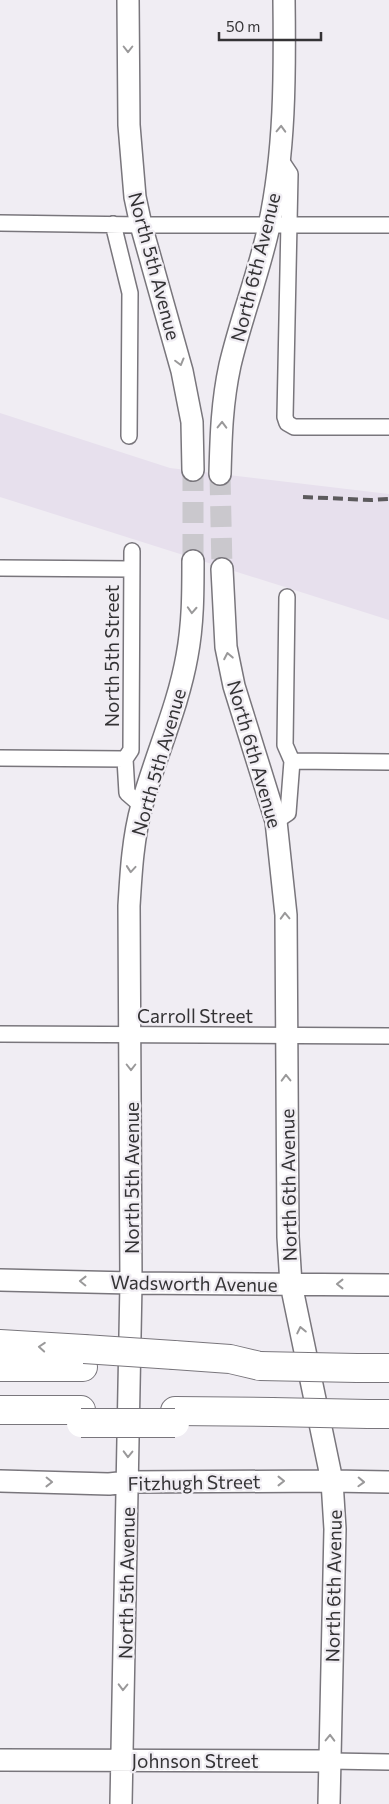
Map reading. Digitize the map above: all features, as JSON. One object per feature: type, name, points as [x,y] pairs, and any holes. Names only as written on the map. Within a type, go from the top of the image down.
[{"type":"highway","points":[[0,1344],[84,1358],[174,1361],[230,1360],[260,1366],[389,1368]]},
{"type":"highway","points":[[0,1368],[84,1358]]},
{"type":"highway","points":[[0,1410],[81,1417],[175,1417],[267,1412],[379,1414]]},
{"type":"highway","points":[[0,1425],[81,1417]]},
{"type":"street","name":"North 5th Avenue","points":[[128,0],[129,134],[135,197],[141,225],[182,371],[192,422],[193,470]]},
{"type":"street","name":"North 6th Avenue","points":[[220,474],[222,413],[230,364],[280,225],[284,0]]},
{"type":"street","points":[[0,223],[389,225]]},
{"type":"street","name":"North 5th Avenue","points":[[113,224],[130,293],[129,436]]},
{"type":"street","points":[[280,225],[287,252],[285,417],[287,423],[294,427],[389,427]]},
{"type":"street","name":"North 5th Street","points":[[132,551],[131,750],[125,759],[127,793],[142,806]]},
{"type":"street","name":"North 5th Avenue","points":[[121,1804],[131,1283],[131,866],[142,806],[177,702],[188,655],[192,612],[193,561]]},
{"type":"street","points":[[0,568],[131,569]]},
{"type":"street","name":"North 6th Avenue","points":[[222,570],[226,647],[234,686],[276,820],[282,861],[286,915],[285,1035],[288,1237],[291,1284],[332,1481],[335,1530],[329,1804]]},
{"type":"street","points":[[276,820],[288,813],[292,761],[285,745],[287,597]]},
{"type":"street","points":[[0,758],[125,759]]},
{"type":"street","points":[[292,761],[389,762]]},
{"type":"street","name":"Carroll Street","points":[[0,1034],[389,1036]]},
{"type":"street","name":"Wadsworth Avenue","points":[[0,1280],[389,1285]]},
{"type":"street","name":"Fitzhugh Street","points":[[0,1481],[109,1484],[128,1482],[389,1482]]},
{"type":"street","name":"Johnson Street","points":[[0,1760],[389,1762]]},
{"type":"shaded area","points":[[0,413],[170,468],[389,494],[389,620],[0,497]]},
{"type":"tunnel","points":[[193,470],[193,561]]},
{"type":"tunnel","points":[[220,474],[222,569]]},
{"type":"railway","points":[[303,497],[389,499]]}]
